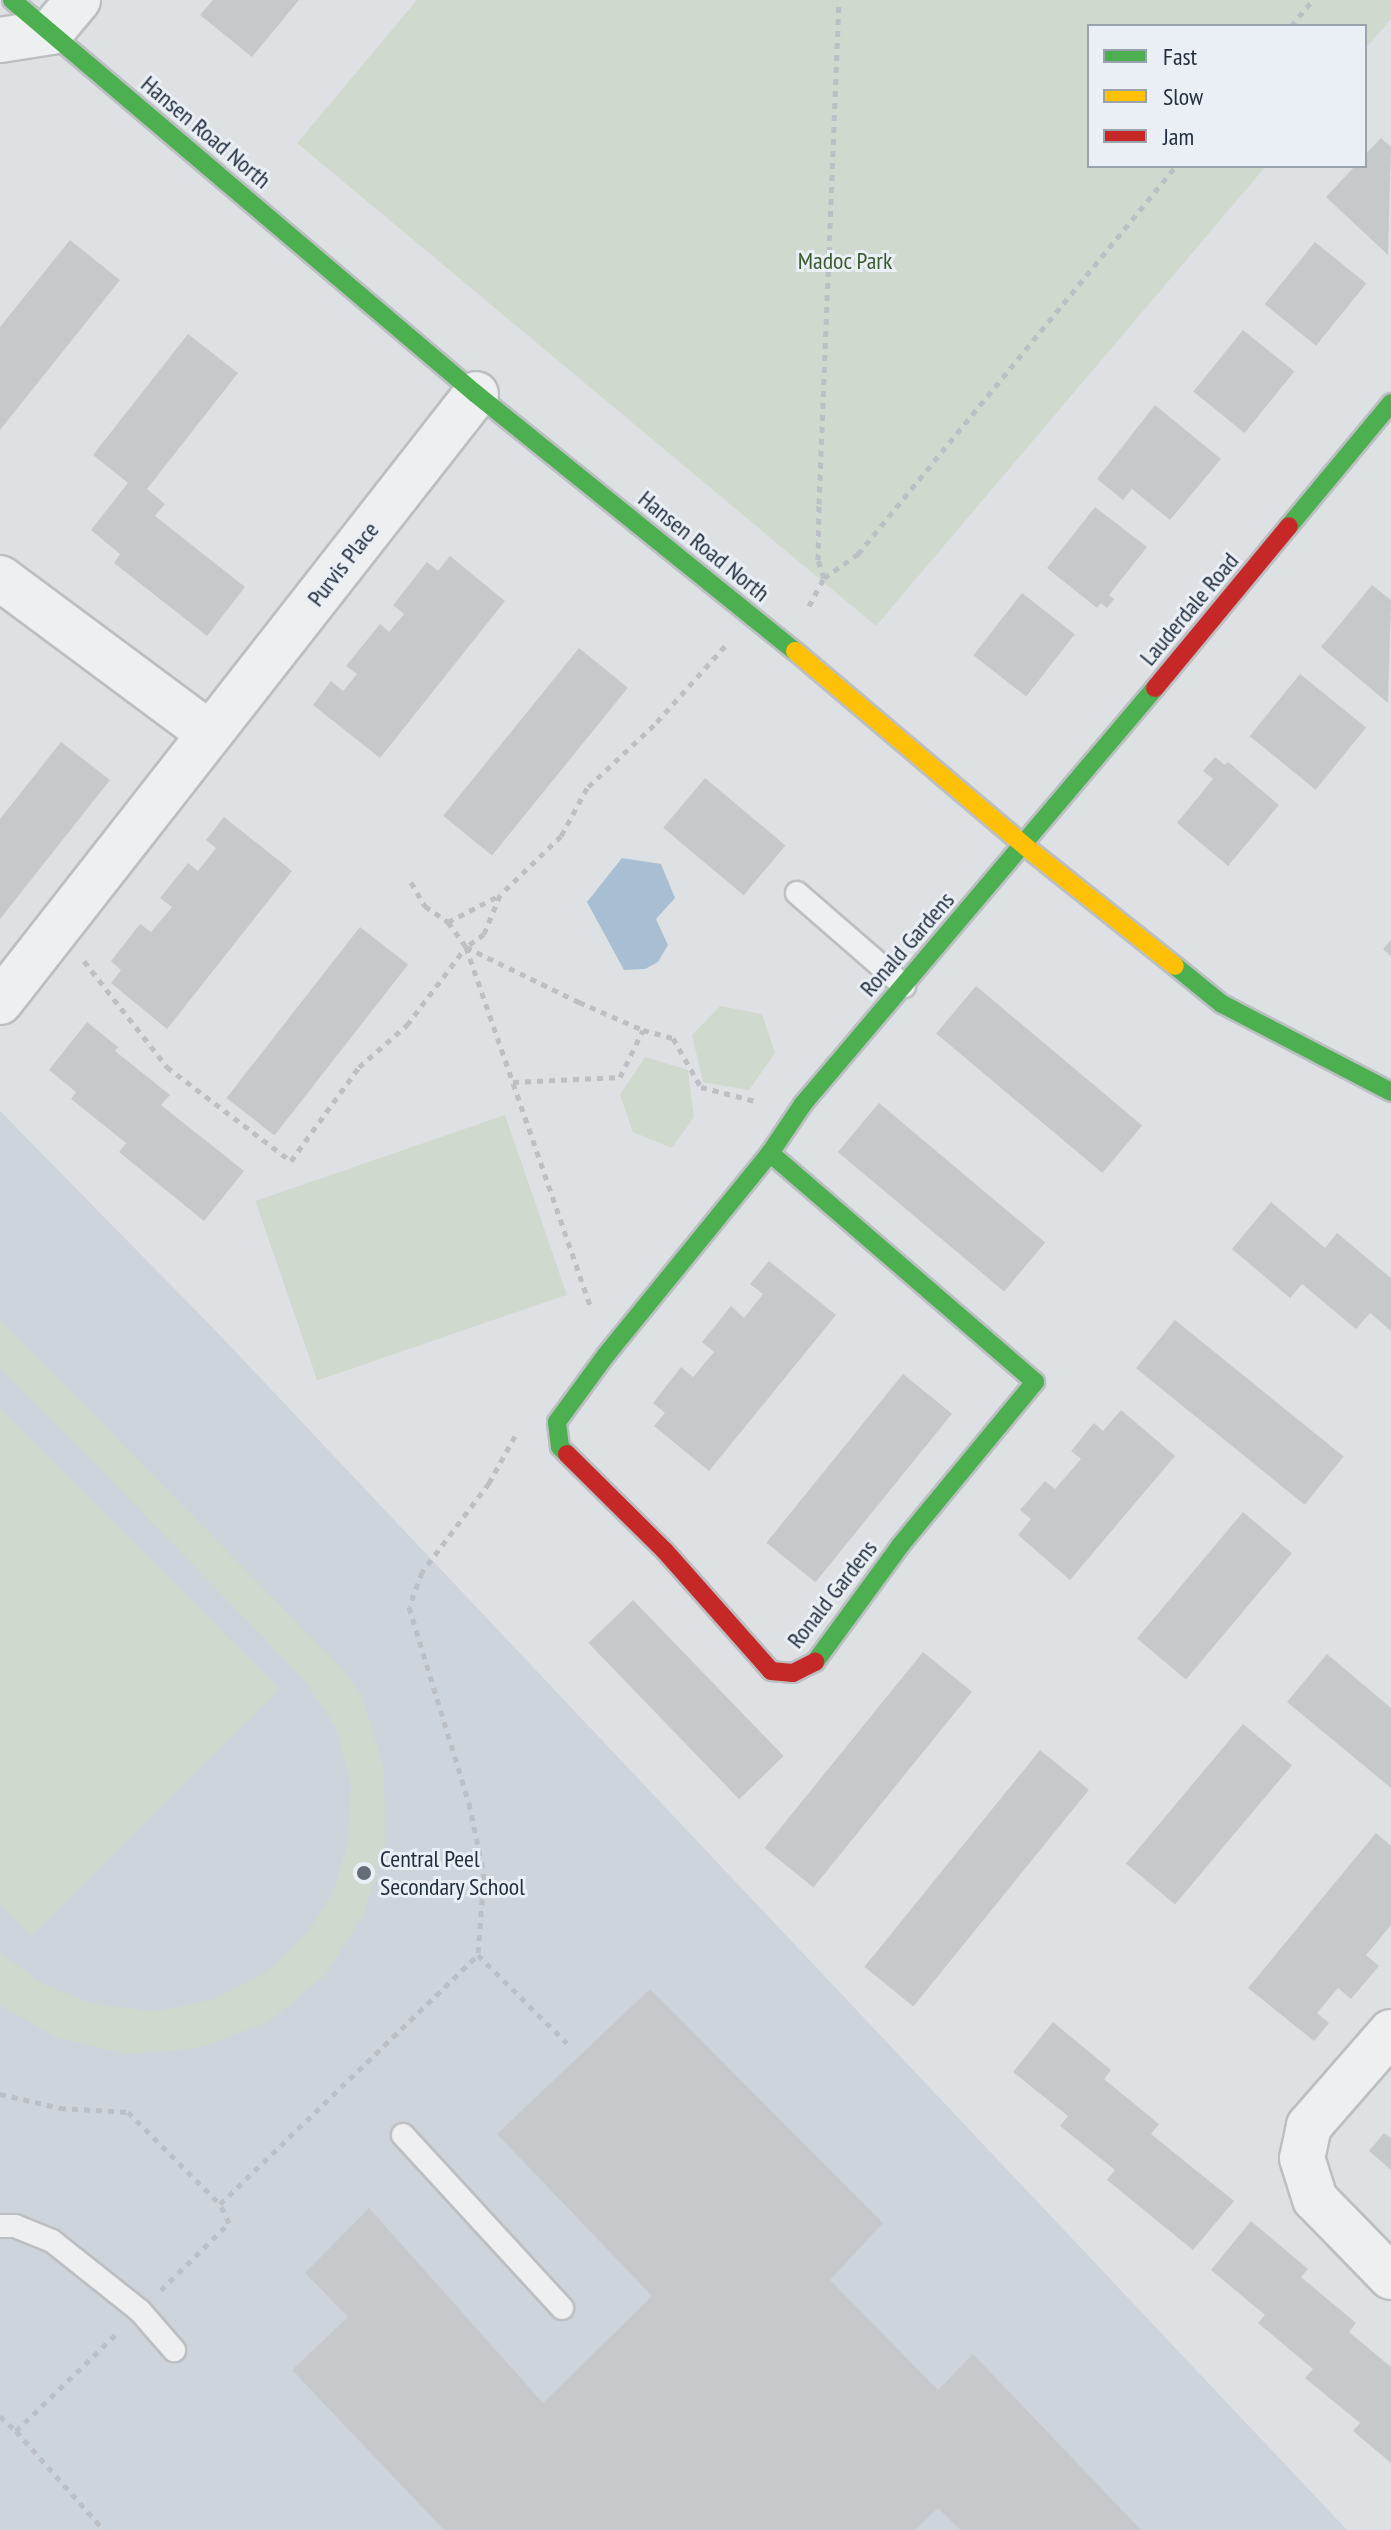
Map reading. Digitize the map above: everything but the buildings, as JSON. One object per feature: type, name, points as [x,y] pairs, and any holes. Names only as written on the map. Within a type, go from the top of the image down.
[{"type":"street","name":"Hansen Road North","points":[[12,0],[64,16],[476,394],[750,613],[1025,845],[1222,1004],[1391,1092]]},
{"type":"street","points":[[0,40],[64,16]]},
{"type":"street","name":"Purvis Place","points":[[0,1002],[476,394]]},
{"type":"street","name":"Lauderdale Road","points":[[1025,845],[1391,403]]},
{"type":"street","points":[[0,578],[209,733]]},
{"type":"street","name":"Ronald Gardens","points":[[770,1153],[1035,1382],[900,1546],[813,1665],[793,1673],[771,1671],[665,1551],[560,1447],[557,1422],[606,1355],[770,1153],[790,1122],[1025,845]]},
{"type":"street","points":[[1391,2032],[1309,2126],[1302,2158],[1315,2199],[1391,2277]]},
{"type":"lane","points":[[797,893],[904,986]]},
{"type":"lane","points":[[403,2135],[562,2308]]},
{"type":"lane","points":[[0,2226],[15,2226],[52,2241],[140,2311],[174,2350]]},
{"type":"path","points":[[824,578],[818,560],[819,504],[839,0]]},
{"type":"path","points":[[1293,24],[1313,0]]},
{"type":"path","points":[[789,645],[824,578],[858,554],[1174,168]]},
{"type":"path","points":[[448,922],[500,895],[561,836],[587,788],[703,674],[750,613]]},
{"type":"path","points":[[411,882],[425,906],[448,922],[466,947],[606,1355]]},
{"type":"path","points":[[55,931],[97,974],[167,1067],[291,1161],[359,1067],[407,1025],[466,947],[484,934],[500,895]]},
{"type":"path","points":[[466,947],[643,1030],[673,1038],[701,1087],[748,1096],[790,1122]]},
{"type":"path","points":[[513,1082],[620,1077],[643,1030]]},
{"type":"path","points":[[220,2204],[478,1955],[484,1875],[469,1803],[409,1607],[422,1572],[489,1483],[529,1411],[557,1422]]},
{"type":"path","points":[[478,1955],[567,2043]]},
{"type":"path","points":[[0,2094],[60,2108],[128,2112],[220,2204],[229,2223],[16,2431]]},
{"type":"path","points":[[0,2416],[104,2530]]},
{"type":"shaded area","name":"Central Peel Secondary School","points":[[0,1111],[215,1330],[1347,2530],[0,2530]]},
{"type":"green space","name":"Madoc Park","points":[[417,0],[1391,0],[1391,19],[1367,47],[1367,24],[1087,24],[1087,168],[1264,168],[876,626],[297,143]]},
{"type":"green space","points":[[720,1006],[762,1014],[775,1053],[749,1090],[703,1082],[692,1035]]},
{"type":"green space","points":[[645,1057],[688,1070],[694,1117],[672,1148],[633,1132],[620,1095]]},
{"type":"green space","points":[[505,1115],[567,1295],[317,1381],[255,1201]]},
{"type":"green space","points":[[0,1320],[343,1669],[363,1699],[384,1769],[385,1843],[364,1914],[324,1976],[268,2022],[199,2048],[126,2054],[55,2037],[0,2005],[0,1952],[42,1984],[97,2005],[154,2011],[211,2000],[263,1974],[305,1936],[333,1892],[348,1842],[351,1783],[335,1726],[302,1677],[0,1367]]},
{"type":"green space","points":[[0,1409],[280,1690],[30,1936],[0,1905]]},
{"type":"water","points":[[622,858],[661,864],[675,898],[656,919],[668,945],[658,962],[645,969],[624,970],[587,902]]},
{"type":"traffic: fast","points":[[12,0],[476,394],[795,651]]},
{"type":"traffic: fast","points":[[1289,526],[1391,403]]},
{"type":"traffic: fast","points":[[567,1454],[560,1447],[557,1422],[606,1355],[770,1153],[803,1104],[1155,688]]},
{"type":"traffic: fast","points":[[1175,966],[1222,1004],[1391,1092]]},
{"type":"traffic: fast","points":[[770,1153],[1035,1382],[900,1546],[815,1662]]},
{"type":"traffic: slow","points":[[795,651],[1031,851],[1175,966]]},
{"type":"traffic: jam","points":[[1155,688],[1289,526]]},
{"type":"traffic: jam","points":[[567,1454],[665,1551],[771,1671],[793,1673],[815,1662]]},
{"type":"place","name":"Central Peel Secondary School","points":[[364,1873]]}]
